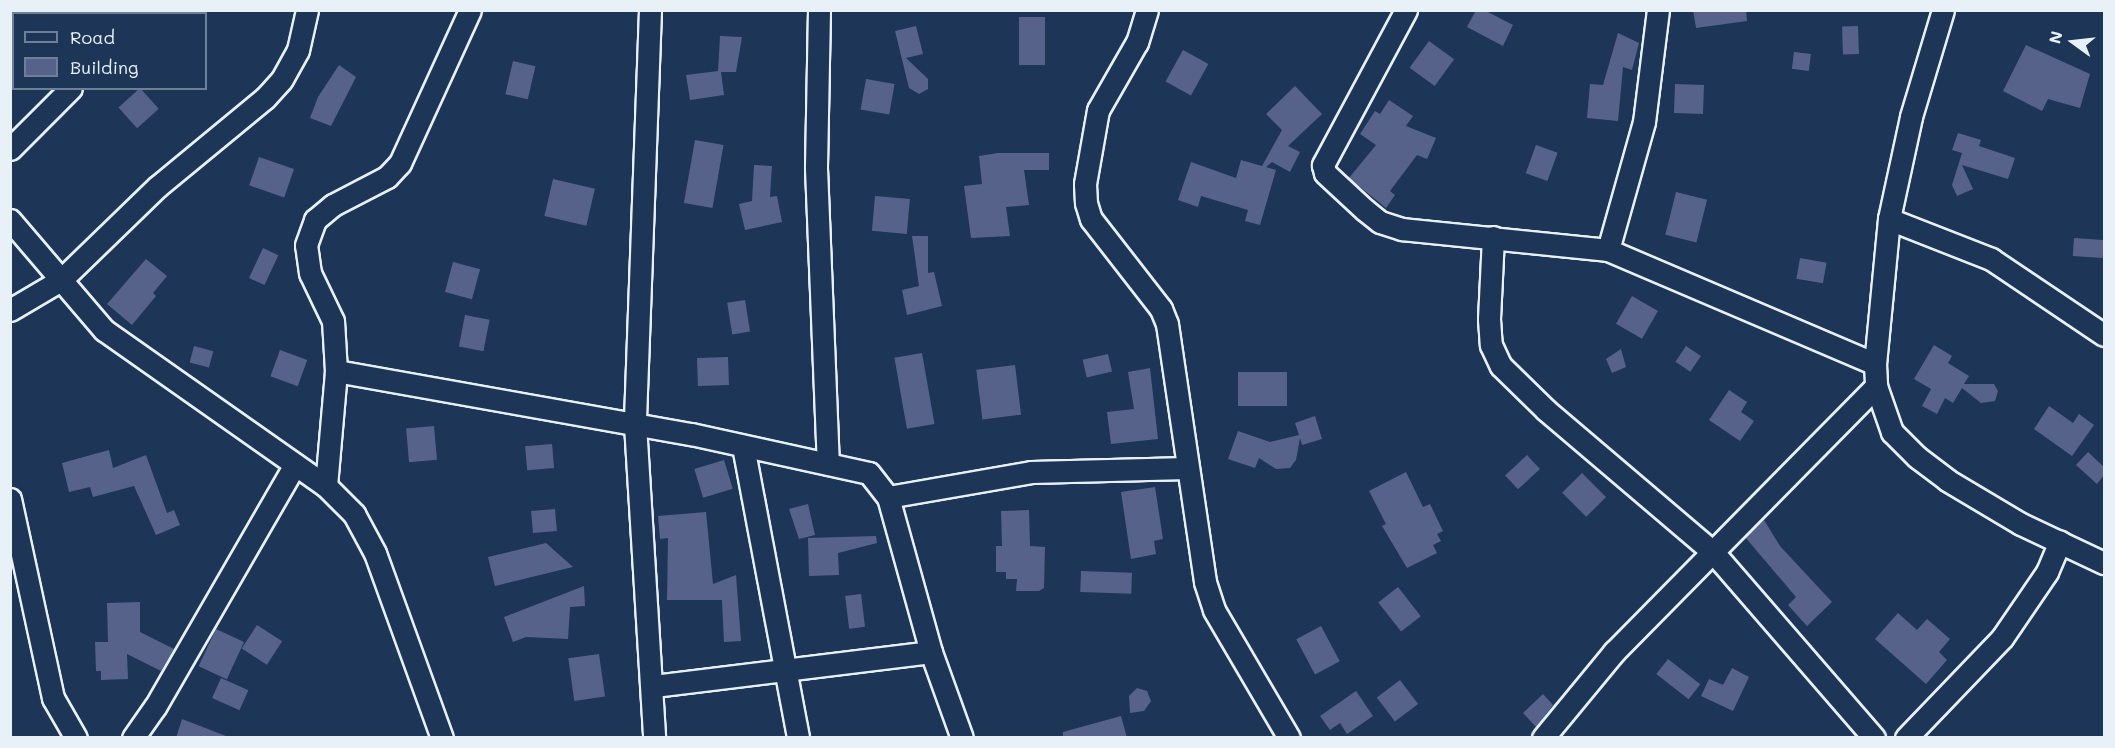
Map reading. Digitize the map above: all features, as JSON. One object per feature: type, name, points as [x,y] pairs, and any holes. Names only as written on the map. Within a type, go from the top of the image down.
[{"type":"street","points":[[10,310],[61,280],[156,187],[265,98],[282,79],[298,50],[307,10]]},
{"type":"street","points":[[326,486],[336,371],[333,321],[310,273],[306,245],[315,220],[333,205],[387,177],[400,163],[470,10]]},
{"type":"street","points":[[650,10],[635,424],[654,686],[654,738]]},
{"type":"street","points":[[819,10],[816,168],[828,464]]},
{"type":"street","points":[[1147,10],[1137,42],[1098,110],[1085,184],[1086,203],[1091,219],[1161,309],[1167,324],[1186,468],[1205,582],[1214,610],[1289,738]]},
{"type":"street","points":[[1406,10],[1325,156],[1325,172],[1380,222],[1402,229],[1608,250],[1875,364]]},
{"type":"street","points":[[1608,250],[1644,122],[1658,10]]},
{"type":"street","points":[[1942,10],[1911,117],[1889,219],[1875,364],[1876,386],[1892,432],[1917,457],[1947,480],[2060,542],[2104,563]]},
{"type":"street","points":[[10,149],[69,90]]},
{"type":"street","points":[[1889,219],[1991,259],[2104,335]]},
{"type":"street","points":[[10,220],[104,330],[326,486],[354,514],[375,553],[442,738]]},
{"type":"street","points":[[1493,237],[1489,319],[1491,345],[1501,366],[1546,410],[1713,552],[1874,738]]},
{"type":"street","points":[[336,371],[635,424],[869,473],[888,497],[931,652],[962,738]]},
{"type":"street","points":[[1543,738],[1614,652],[1876,386]]},
{"type":"street","points":[[743,446],[798,738]]},
{"type":"street","points":[[133,738],[161,697],[295,465]]},
{"type":"street","points":[[888,497],[1031,472],[1186,468]]},
{"type":"street","points":[[10,499],[53,698],[76,738]]},
{"type":"street","points":[[1906,738],[2002,638],[2047,572],[2060,542]]},
{"type":"street","points":[[654,686],[931,652]]},
{"type":"building","points":[[1476,10],[1484,10],[1513,25],[1503,46],[1467,27]]},
{"type":"building","points":[[1693,10],[1746,10],[1747,21],[1696,28]]},
{"type":"building","points":[[1019,17],[1045,17],[1045,65],[1019,65]]},
{"type":"building","points":[[916,26],[923,54],[906,58],[928,79],[928,89],[919,94],[909,88],[895,31]]},
{"type":"building","points":[[1858,26],[1859,54],[1843,55],[1842,27]]},
{"type":"building","points":[[1618,33],[1639,43],[1632,70],[1623,67],[1618,121],[1587,118],[1590,84],[1603,85]]},
{"type":"building","points":[[720,36],[742,37],[736,72],[721,72],[724,95],[690,100],[686,75],[718,71]]},
{"type":"building","points":[[1429,41],[1454,59],[1435,86],[1410,68]]},
{"type":"building","points":[[2026,45],[2090,74],[2080,108],[2048,99],[2042,111],[2003,91]]},
{"type":"building","points":[[1183,50],[1208,64],[1191,96],[1166,81]]},
{"type":"building","points":[[1794,52],[1811,54],[1809,71],[1792,69]]},
{"type":"building","points":[[513,61],[535,66],[528,99],[505,94]]},
{"type":"building","points":[[339,65],[356,77],[331,126],[310,118],[318,97]]},
{"type":"building","points":[[866,79],[895,84],[889,115],[861,110]]},
{"type":"building","points":[[1675,84],[1704,85],[1703,114],[1674,113]]},
{"type":"building","points":[[1295,86],[1322,114],[1288,146],[1300,152],[1290,172],[1272,162],[1266,167],[1276,170],[1260,225],[1245,221],[1248,210],[1201,196],[1198,207],[1178,200],[1191,162],[1236,178],[1241,160],[1262,166],[1282,130],[1266,114]]},
{"type":"building","points":[[138,90],[142,90],[159,109],[137,128],[118,107]]},
{"type":"building","points":[[1389,100],[1413,116],[1406,126],[1436,138],[1427,159],[1417,155],[1390,191],[1395,195],[1386,208],[1349,178],[1376,145],[1360,134],[1375,111],[1380,114]]},
{"type":"building","points":[[1958,133],[1981,140],[1979,146],[2015,158],[2008,179],[1962,165],[1973,189],[1957,196],[1952,185],[1962,153],[1952,150]]},
{"type":"building","points":[[695,140],[724,145],[712,208],[684,203]]},
{"type":"building","points":[[1536,145],[1558,153],[1547,181],[1526,173]]},
{"type":"building","points":[[998,153],[1049,153],[1049,170],[1024,170],[1029,205],[1006,207],[1010,236],[971,238],[964,186],[982,184],[979,156]]},
{"type":"building","points":[[259,157],[294,169],[284,197],[249,185]]},
{"type":"building","points":[[754,165],[772,166],[770,197],[777,196],[782,222],[745,230],[739,204],[752,201]]},
{"type":"building","points":[[553,179],[595,189],[586,226],[544,216]]},
{"type":"building","points":[[1676,192],[1707,200],[1696,242],[1665,235]]},
{"type":"building","points":[[875,196],[910,199],[907,234],[872,231]]},
{"type":"building","points":[[912,236],[928,236],[928,273],[934,272],[942,306],[907,315],[902,290],[919,286]]},
{"type":"building","points":[[2074,238],[2104,240],[2103,258],[2073,256]]},
{"type":"building","points":[[263,248],[278,255],[264,285],[249,278]]},
{"type":"building","points":[[1800,258],[1827,263],[1823,283],[1796,279]]},
{"type":"building","points":[[146,259],[167,276],[153,293],[156,296],[132,325],[107,304]]},
{"type":"building","points":[[453,262],[480,269],[472,299],[445,292]]},
{"type":"building","points":[[1632,296],[1658,311],[1642,339],[1616,324]]},
{"type":"building","points":[[745,300],[750,332],[732,334],[727,303]]},
{"type":"building","points":[[465,315],[490,320],[483,351],[459,346]]},
{"type":"building","points":[[1934,345],[1952,356],[1948,363],[1969,376],[1964,384],[1994,384],[1998,391],[1995,401],[1981,403],[1962,388],[1953,403],[1945,398],[1937,414],[1922,406],[1931,389],[1914,379]]},
{"type":"building","points":[[194,346],[213,351],[209,368],[190,362]]},
{"type":"building","points":[[1686,346],[1701,356],[1690,372],[1675,362]]},
{"type":"building","points":[[1621,349],[1626,367],[1612,373],[1606,359]]},
{"type":"building","points":[[280,350],[307,360],[298,386],[270,376]]},
{"type":"building","points":[[922,353],[935,424],[907,429],[894,358]]},
{"type":"building","points":[[1108,354],[1112,372],[1087,377],[1083,360]]},
{"type":"building","points":[[728,357],[729,385],[698,386],[697,358]]},
{"type":"building","points":[[1015,365],[1021,415],[982,419],[976,370]]},
{"type":"building","points":[[1150,368],[1158,439],[1111,444],[1107,412],[1134,409],[1128,372]]},
{"type":"building","points":[[1238,372],[1287,372],[1287,406],[1238,406]]},
{"type":"building","points":[[1729,390],[1747,402],[1741,412],[1754,421],[1740,441],[1709,420]]},
{"type":"building","points":[[2049,406],[2073,423],[2079,414],[2094,425],[2072,456],[2034,429]]},
{"type":"building","points":[[1315,416],[1322,439],[1302,445],[1300,438],[1296,460],[1290,468],[1276,469],[1259,458],[1255,468],[1228,459],[1238,431],[1270,442],[1299,435],[1295,423]]},
{"type":"building","points":[[434,426],[437,460],[409,462],[406,428]]},
{"type":"building","points":[[552,444],[554,468],[527,470],[525,446]]},
{"type":"building","points":[[109,450],[113,468],[146,455],[167,513],[174,510],[180,525],[156,535],[134,486],[93,497],[90,487],[69,492],[62,463]]},
{"type":"building","points":[[2088,452],[2104,467],[2104,475],[2097,484],[2076,465]]},
{"type":"building","points":[[1527,455],[1540,469],[1518,489],[1505,475]]},
{"type":"building","points":[[724,460],[733,489],[703,498],[694,469]]},
{"type":"building","points":[[1406,472],[1423,507],[1430,504],[1443,531],[1437,534],[1441,541],[1433,545],[1437,553],[1407,568],[1382,526],[1386,524],[1369,491]]},
{"type":"building","points":[[1582,473],[1606,497],[1586,517],[1562,493]]},
{"type":"building","points":[[1155,487],[1163,539],[1154,541],[1156,554],[1131,559],[1121,492]]},
{"type":"building","points":[[808,504],[815,535],[799,539],[789,509]]},
{"type":"building","points":[[555,509],[557,531],[533,533],[531,511]]},
{"type":"building","points":[[1029,510],[1030,546],[1045,547],[1044,588],[1039,591],[1016,591],[1017,579],[1006,579],[1006,572],[996,572],[996,546],[1002,546],[1001,511]]},
{"type":"building","points":[[706,512],[713,584],[736,575],[741,641],[724,642],[722,600],[667,600],[668,538],[660,539],[658,516]]},
{"type":"building","points":[[1764,520],[1780,546],[1832,602],[1807,626],[1788,605],[1796,597],[1745,537]]},
{"type":"building","points":[[876,536],[877,543],[838,553],[839,575],[809,576],[808,538]]},
{"type":"building","points":[[546,543],[573,567],[495,586],[488,557]]},
{"type":"building","points":[[1081,571],[1132,573],[1131,594],[1080,592]]},
{"type":"building","points":[[584,586],[585,606],[570,607],[568,639],[526,637],[513,642],[504,617]]},
{"type":"building","points":[[1398,587],[1421,616],[1401,632],[1378,602]]},
{"type":"building","points":[[861,594],[865,627],[849,629],[845,596]]},
{"type":"building","points":[[140,602],[140,632],[174,649],[161,671],[127,654],[128,679],[101,680],[101,671],[96,671],[95,642],[108,642],[107,603]]},
{"type":"building","points":[[1898,613],[1917,630],[1927,619],[1950,639],[1939,652],[1947,660],[1926,684],[1875,639]]},
{"type":"building","points":[[257,625],[282,641],[267,665],[242,648]]},
{"type":"building","points":[[1321,626],[1340,661],[1315,674],[1296,639]]},
{"type":"building","points":[[216,629],[244,642],[227,679],[199,666]]},
{"type":"building","points":[[599,654],[605,697],[574,701],[568,658]]},
{"type":"building","points":[[1668,659],[1700,684],[1689,699],[1656,674]]},
{"type":"building","points":[[1732,668],[1749,677],[1733,711],[1701,696],[1709,679],[1723,685]]},
{"type":"building","points":[[221,678],[248,690],[239,710],[212,698]]},
{"type":"building","points":[[1400,680],[1418,704],[1395,721],[1377,697]]},
{"type":"building","points":[[1137,688],[1147,691],[1151,701],[1144,711],[1130,713],[1129,696]]},
{"type":"building","points":[[1356,691],[1373,716],[1347,734],[1340,723],[1330,730],[1320,716]]},
{"type":"building","points":[[1543,694],[1553,705],[1536,727],[1523,713]]},
{"type":"building","points":[[1121,716],[1127,738],[1063,738],[1063,732]]},
{"type":"building","points":[[182,719],[226,736],[226,738],[176,738]]}]
